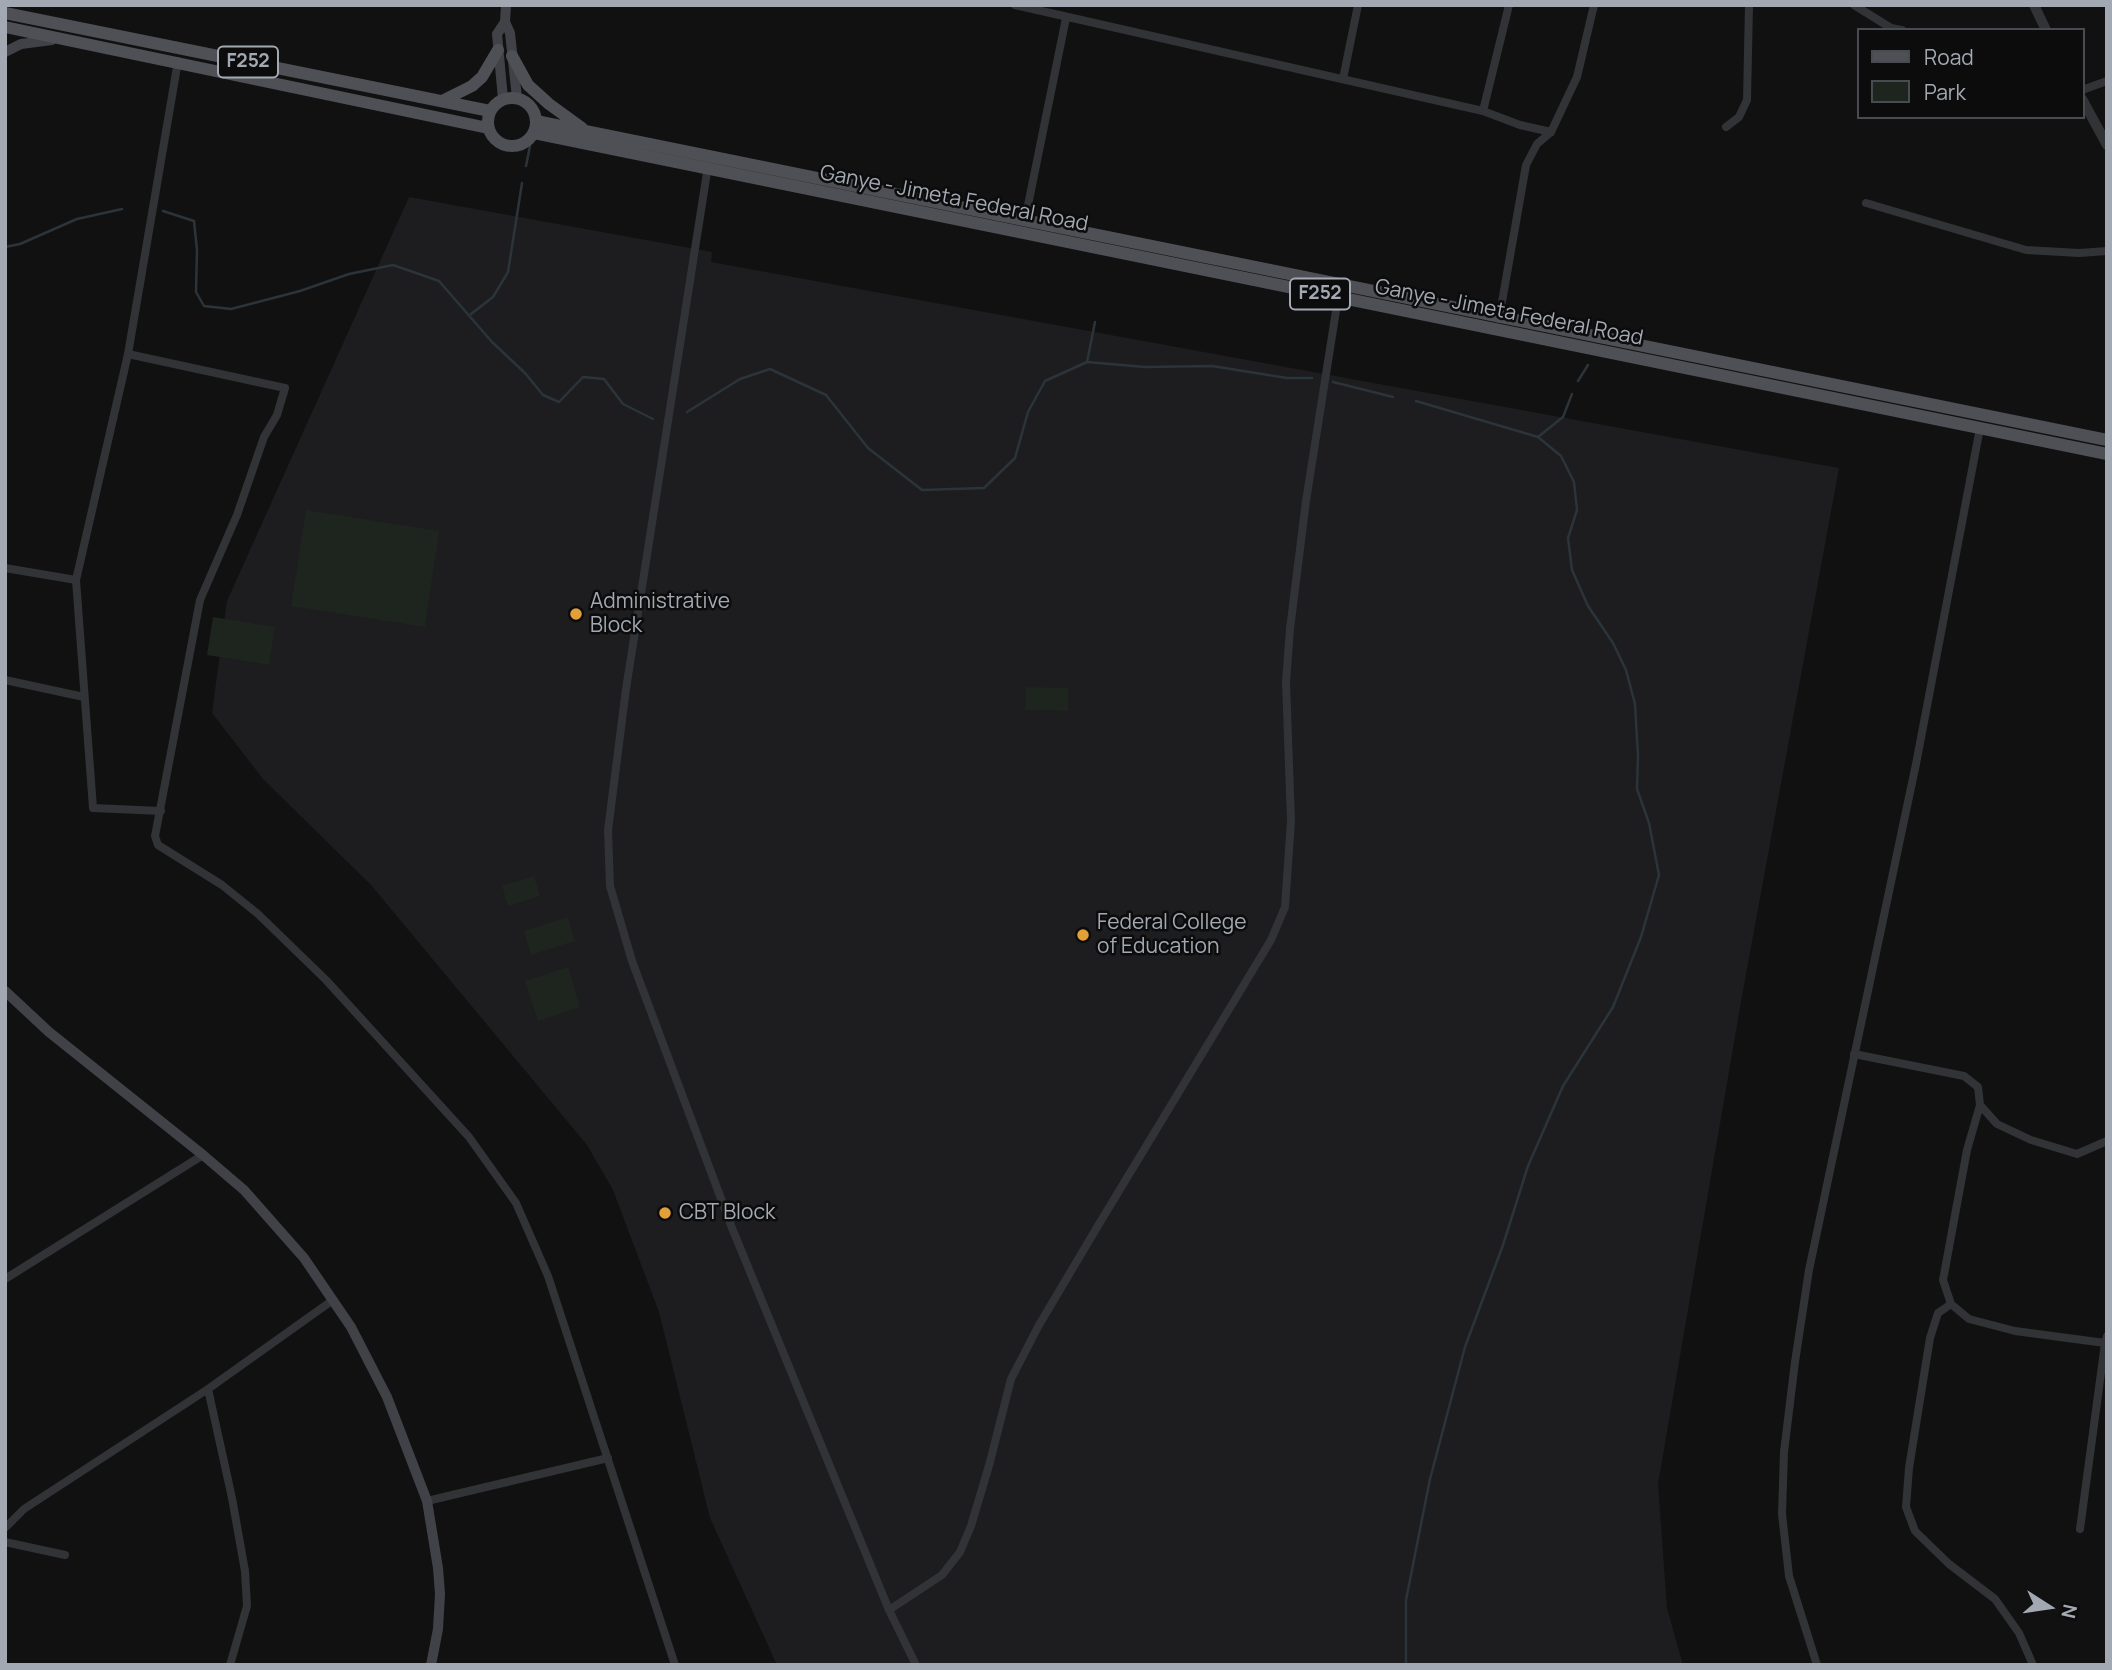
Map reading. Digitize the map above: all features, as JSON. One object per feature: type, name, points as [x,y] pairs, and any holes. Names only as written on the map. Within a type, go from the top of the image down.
[{"type":"main road","points":[[506,5],[505,22],[510,33],[517,98]]},
{"type":"main road","name":"F252","points":[[5,13],[490,111]]},
{"type":"main road","points":[[503,99],[497,34],[505,22]]},
{"type":"main road","name":"F252","points":[[5,27],[178,61],[488,128]]},
{"type":"main road","points":[[5,52],[30,41],[68,41]]},
{"type":"main road","points":[[442,101],[472,86],[482,77],[498,50]]},
{"type":"main road","points":[[512,56],[528,85],[548,104],[585,131]]},
{"type":"main road","points":[[517,98],[530,105],[535,127],[521,145],[509,146],[498,142],[488,128],[490,111],[503,99],[517,98]]},
{"type":"main road","name":"Ganye - Jimeta Federal Road","points":[[535,127],[585,131],[2107,440]]},
{"type":"main road","name":"Ganye - Jimeta Federal Road","points":[[535,127],[708,169],[2107,454]]},
{"type":"main road","points":[[1873,407],[1876,393]]},
{"type":"main road","points":[[5,991],[58,1040],[203,1155],[262,1209],[304,1258],[361,1343],[387,1397],[427,1501],[439,1567],[440,1594],[438,1629],[431,1665]]},
{"type":"street","points":[[1015,5],[1483,111],[1520,125],[1551,132]]},
{"type":"street","points":[[1343,79],[1358,5]]},
{"type":"street","points":[[1483,111],[1509,5]]},
{"type":"street","points":[[1497,330],[1526,164],[1536,144],[1551,132],[1577,77],[1594,5]]},
{"type":"street","points":[[1726,127],[1739,117],[1747,100],[1749,5]]},
{"type":"street","points":[[1854,5],[1891,28]]},
{"type":"street","points":[[2034,5],[2045,28]]},
{"type":"street","points":[[1025,220],[1066,18]]},
{"type":"street","points":[[161,811],[93,808],[76,580],[128,354],[178,61]]},
{"type":"street","points":[[2084,89],[2107,81]]},
{"type":"street","points":[[2084,103],[2107,145]]},
{"type":"street","points":[[710,156],[626,689],[608,830],[610,886],[632,961],[732,1228],[889,1611],[916,1665]]},
{"type":"street","points":[[1866,203],[2026,250],[2079,253],[2107,251]]},
{"type":"street","points":[[889,1611],[942,1575],[960,1552],[971,1526],[990,1462],[1011,1379],[1099,1224],[1272,940],[1285,907],[1292,821],[1286,682],[1290,629],[1306,501],[1338,298]]},
{"type":"street","points":[[128,354],[285,388],[277,415],[264,437],[237,515],[200,600],[155,836],[158,845],[222,885],[258,914],[326,980],[469,1137],[516,1203],[548,1276],[676,1665]]},
{"type":"street","points":[[1817,1665],[1788,1576],[1782,1514],[1784,1452],[1795,1362],[1809,1270],[1916,764],[1980,428]]},
{"type":"street","points":[[5,568],[76,580]]},
{"type":"street","points":[[5,680],[84,697]]},
{"type":"street","points":[[1854,1054],[1964,1076],[1978,1087],[1980,1105],[1967,1150],[1943,1280],[1951,1304],[1969,1319],[2015,1331],[2106,1340],[2080,1529]]},
{"type":"street","points":[[1980,1105],[1997,1124],[2031,1140],[2077,1154],[2107,1141]]},
{"type":"street","points":[[5,1279],[203,1155]]},
{"type":"street","points":[[5,1528],[24,1509],[208,1389],[333,1300]]},
{"type":"street","points":[[1951,1304],[1938,1313],[1930,1338],[1909,1468],[1906,1507],[1915,1531],[1950,1564],[1995,1599],[2020,1633],[2032,1665]]},
{"type":"street","points":[[208,1389],[245,1571],[247,1606],[230,1665]]},
{"type":"street","points":[[427,1501],[608,1458]]},
{"type":"street","points":[[5,1542],[65,1555]]},
{"type":"shaded area","name":"Federal College of Education","points":[[409,197],[712,252],[711,262],[1839,468],[1742,996],[1658,1484],[1667,1608],[1683,1665],[777,1665],[710,1518],[659,1312],[613,1190],[587,1145],[371,885],[263,779],[212,713],[227,601]]},
{"type":"green space","points":[[306,510],[439,531],[425,627],[291,606]]},
{"type":"green space","points":[[213,617],[275,627],[269,665],[207,655]]},
{"type":"green space","points":[[1026,687],[1068,688],[1068,711],[1025,710]]},
{"type":"green space","points":[[534,876],[540,896],[508,906],[502,886]]},
{"type":"green space","points":[[568,917],[575,941],[531,955],[524,931]]},
{"type":"green space","points":[[568,967],[580,1007],[538,1021],[525,981]]},
{"type":"waterway","points":[[526,166],[530,146]]},
{"type":"waterway","points":[[471,314],[493,297],[508,272],[522,183]]},
{"type":"waterway","points":[[5,247],[20,244],[77,219],[122,209]]},
{"type":"waterway","points":[[163,211],[194,221],[197,250],[196,292],[204,306],[231,309],[300,291],[349,274],[393,265],[439,281],[543,395],[559,402],[583,377],[604,379],[623,404],[653,419]]},
{"type":"waterway","points":[[1087,362],[1095,322]]},
{"type":"waterway","points":[[687,412],[740,379],[770,369],[826,395],[868,448],[922,490],[984,488],[1015,458],[1028,412],[1045,381],[1087,362],[1145,367],[1212,366],[1287,378],[1312,378]]},
{"type":"waterway","points":[[1578,381],[1588,365]]},
{"type":"waterway","points":[[1333,382],[1393,397]]},
{"type":"waterway","points":[[1538,437],[1563,417],[1572,394]]},
{"type":"waterway","points":[[1406,1665],[1406,1600],[1430,1479],[1465,1347],[1503,1245],[1528,1166],[1563,1086],[1613,1007],[1641,937],[1659,875],[1649,823],[1637,789],[1635,704],[1626,670],[1613,643],[1588,606],[1572,570],[1568,538],[1577,510],[1574,482],[1561,456],[1538,437],[1416,401]]},
{"type":"place","name":"Administrative Block","points":[[576,614]]},
{"type":"place","name":"Federal College of Education","points":[[1083,935]]},
{"type":"place","name":"CBT Block","points":[[665,1213]]}]
